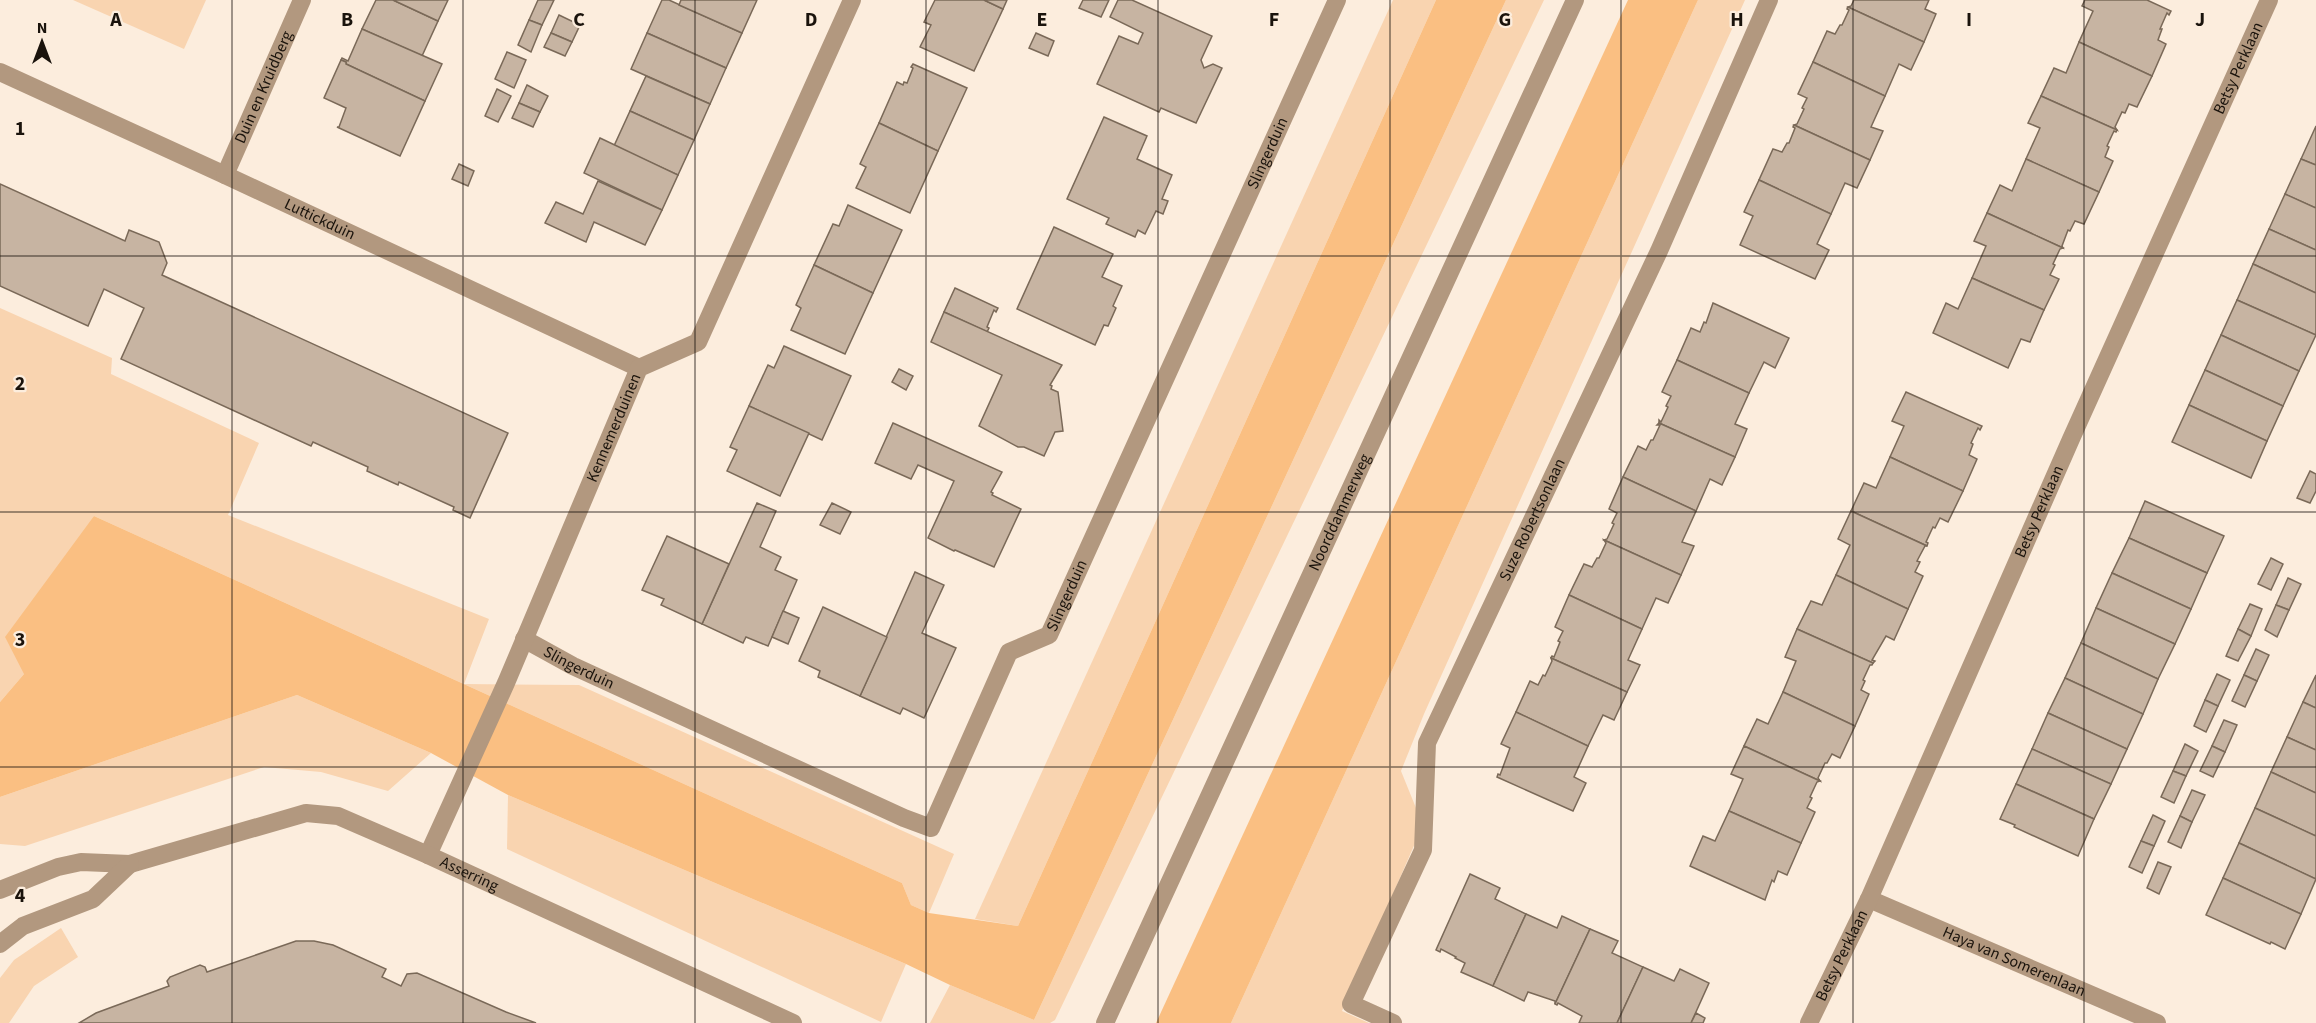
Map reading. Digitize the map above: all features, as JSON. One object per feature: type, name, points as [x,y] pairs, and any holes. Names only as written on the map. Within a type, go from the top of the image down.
[{"type":"street","name":"Duin en Kruidberg","points":[[225,175],[302,0]]},
{"type":"street","name":"Kennemerduinen","points":[[428,855],[506,683],[639,369],[698,342],[852,0]]},
{"type":"street","name":"Slingerduin","points":[[524,639],[573,666],[904,818],[931,828],[1009,652],[1048,635],[1337,0]]},
{"type":"street","name":"Noorddammerweg","points":[[1105,1023],[1575,0]]},
{"type":"street","name":"Suze Robertsonlaan","points":[[1393,1023],[1351,1004],[1423,850],[1427,743],[1659,251],[1769,0]]},
{"type":"street","name":"Betsy Perklaan","points":[[1809,1023],[1869,899],[2071,439],[2269,0]]},
{"type":"street","name":"Luttickduin","points":[[0,72],[639,369]]},
{"type":"street","name":"Asserring","points":[[0,890],[58,867],[81,862],[130,864],[306,813],[338,816],[794,1023]]},
{"type":"street","name":"Asserring","points":[[0,944],[23,926],[93,899],[130,864]]},
{"type":"street","name":"Haya van Somerenlaan","points":[[1869,899],[2157,1023]]},
{"type":"shaded area","points":[[73,0],[206,0],[184,49]]},
{"type":"shaded area","points":[[1393,0],[1436,0],[1018,926],[975,919]]},
{"type":"shaded area","points":[[1436,0],[1506,0],[1034,1020],[508,795],[431,753],[297,695],[0,797],[0,702],[24,674],[5,637],[94,516],[902,883],[911,905],[929,913],[1018,926]]},
{"type":"shaded area","points":[[1506,0],[1544,0],[1055,1020],[1050,1023],[930,1023],[950,985],[1034,1020]]},
{"type":"shaded area","points":[[1628,0],[1698,0],[1231,1023],[1156,1023]]},
{"type":"shaded area","points":[[1698,0],[1745,0],[1424,714],[1401,771],[1416,808],[1416,841],[1342,1011],[1369,1023],[1231,1023]]},
{"type":"shaded area","points":[[0,308],[112,358],[111,374],[259,443],[228,515],[489,619],[464,684],[579,685],[954,854],[929,913],[911,905],[902,883],[94,516],[24,674],[0,702]]},
{"type":"shaded area","points":[[297,695],[431,753],[388,791],[321,772],[264,767],[25,846],[0,844],[0,797]]},
{"type":"shaded area","points":[[508,795],[906,964],[881,1022],[507,849]]},
{"type":"shaded area","points":[[61,928],[78,957],[34,986],[9,1023],[0,1023],[0,978],[14,960]]},
{"type":"building","points":[[376,0],[393,0],[438,21],[422,56],[362,29]]},
{"type":"building","points":[[393,0],[448,0],[438,21]]},
{"type":"building","points":[[538,0],[554,0],[542,25],[529,20]]},
{"type":"building","points":[[662,0],[669,0],[742,33],[726,68],[647,33]]},
{"type":"building","points":[[681,0],[757,0],[742,33],[679,5]]},
{"type":"building","points":[[935,0],[984,0],[1003,9],[974,71],[920,47],[931,25],[924,22]]},
{"type":"building","points":[[984,0],[1007,0],[1003,9]]},
{"type":"building","points":[[1083,0],[1109,0],[1101,17],[1079,8]]},
{"type":"building","points":[[1118,0],[1132,0],[1212,36],[1201,60],[1204,68],[1213,64],[1222,68],[1196,123],[1161,108],[1159,112],[1097,84],[1119,36],[1138,44],[1143,33],[1110,17]]},
{"type":"building","points":[[1854,0],[1929,0],[1925,9],[1936,14],[1924,42],[1848,7]]},
{"type":"building","points":[[2085,0],[2147,0],[2171,11],[2169,15],[2167,13],[2160,29],[2162,29],[2158,40],[2166,44],[2152,76],[2079,42],[2093,11],[2082,6]]},
{"type":"building","points":[[1848,7],[1924,42],[1911,70],[1899,64],[1885,96],[1813,62],[1827,31],[1835,34],[1842,25],[1849,10]]},
{"type":"building","points":[[559,15],[580,25],[572,42],[551,33]]},
{"type":"building","points":[[529,20],[542,25],[531,52],[518,45]]},
{"type":"building","points":[[362,29],[442,64],[425,101],[341,60],[342,58],[348,61]]},
{"type":"building","points":[[551,33],[572,42],[565,56],[544,47]]},
{"type":"building","points":[[647,33],[726,68],[710,104],[631,69]]},
{"type":"building","points":[[1036,33],[1054,41],[1048,56],[1029,48]]},
{"type":"building","points":[[2079,42],[2152,76],[2137,107],[2129,104],[2125,113],[2122,112],[2115,127],[2117,130],[2041,96],[2054,68],[2066,73]]},
{"type":"building","points":[[507,52],[526,60],[514,88],[495,79]]},
{"type":"building","points":[[341,60],[425,101],[400,156],[337,127],[339,127],[346,108],[324,98]]},
{"type":"building","points":[[1813,62],[1885,96],[1871,127],[1883,131],[1870,160],[1794,125],[1797,124],[1807,98],[1798,94]]},
{"type":"building","points":[[913,64],[967,88],[938,151],[879,123],[897,82],[903,85],[904,82],[907,83]]},
{"type":"building","points":[[646,76],[710,104],[694,140],[630,111]]},
{"type":"building","points":[[527,85],[548,96],[540,112],[519,103]]},
{"type":"building","points":[[497,89],[511,96],[498,122],[485,116]]},
{"type":"building","points":[[2041,96],[2117,130],[2114,131],[2107,146],[2109,147],[2105,157],[2113,161],[2099,192],[2026,159],[2040,128],[2028,123]]},
{"type":"building","points":[[519,103],[540,112],[533,127],[512,118]]},
{"type":"building","points":[[630,111],[694,140],[678,175],[614,146]]},
{"type":"building","points":[[1104,117],[1147,136],[1137,159],[1172,175],[1162,199],[1168,201],[1163,214],[1156,211],[1145,234],[1138,230],[1135,237],[1106,224],[1109,218],[1067,199]]},
{"type":"building","points":[[879,123],[938,151],[910,213],[856,188],[866,167],[860,164]]},
{"type":"building","points":[[1794,125],[1870,160],[1857,188],[1845,183],[1831,214],[1759,180],[1773,149],[1782,152],[1789,143]]},
{"type":"building","points":[[2316,126],[2316,165],[2301,159]]},
{"type":"building","points":[[600,138],[678,175],[662,210],[584,173]]},
{"type":"building","points":[[2026,159],[2099,192],[2084,224],[2075,221],[2070,231],[2068,230],[2063,248],[1987,213],[2000,185],[2012,191]]},
{"type":"building","points":[[2301,159],[2316,165],[2316,208],[2285,194]]},
{"type":"building","points":[[459,164],[474,171],[468,186],[452,179]]},
{"type":"building","points":[[1759,180],[1831,214],[1817,244],[1829,250],[1815,279],[1740,245],[1753,216],[1744,212]]},
{"type":"building","points":[[598,181],[662,210],[645,245],[594,222],[586,242],[545,223],[556,202],[583,214]]},
{"type":"building","points":[[0,184],[125,241],[129,230],[159,242],[167,263],[162,275],[508,433],[470,518],[453,510],[454,507],[399,482],[398,485],[367,471],[368,467],[313,442],[311,446],[121,359],[144,308],[104,289],[88,326],[0,286]]},
{"type":"building","points":[[2285,194],[2316,208],[2316,250],[2269,229]]},
{"type":"building","points":[[848,205],[902,230],[873,293],[814,265],[833,224],[839,226]]},
{"type":"building","points":[[1987,213],[2063,248],[2060,249],[2050,275],[2059,279],[2044,310],[1972,278],[1986,246],[1974,241]]},
{"type":"building","points":[[1054,227],[1113,254],[1102,277],[1122,286],[1113,306],[1116,308],[1108,326],[1104,325],[1095,345],[1017,309]]},
{"type":"building","points":[[2269,229],[2316,250],[2316,293],[2253,264]]},
{"type":"building","points":[[2253,264],[2316,293],[2316,335],[2237,300]]},
{"type":"building","points":[[814,265],[873,293],[845,354],[791,330],[801,308],[796,305]]},
{"type":"building","points":[[1972,278],[2044,310],[2030,342],[2021,339],[2008,368],[1933,333],[1946,303],[1958,309]]},
{"type":"building","points":[[955,288],[998,308],[996,312],[994,310],[987,332],[944,312]]},
{"type":"building","points":[[2237,300],[2316,335],[2299,371],[2221,335]]},
{"type":"building","points":[[1713,303],[1789,338],[1775,368],[1764,362],[1749,393],[1677,360],[1691,328],[1700,332]]},
{"type":"building","points":[[944,312],[1062,365],[1050,385],[1051,389],[1058,392],[1063,431],[1055,432],[1044,456],[1024,447],[1018,447],[979,426],[1002,375],[931,342]]},
{"type":"building","points":[[2221,335],[2299,371],[2283,406],[2205,370]]},
{"type":"building","points":[[784,346],[851,376],[822,440],[749,406],[768,365],[774,368]]},
{"type":"building","points":[[1677,360],[1749,393],[1735,424],[1747,429],[1735,457],[1659,423],[1671,396],[1662,392]]},
{"type":"building","points":[[899,369],[913,376],[906,390],[892,382]]},
{"type":"building","points":[[2205,370],[2283,406],[2267,441],[2189,405]]},
{"type":"building","points":[[1906,392],[1982,426],[1980,430],[1978,428],[1971,443],[1973,444],[1969,455],[1977,459],[1963,491],[1890,457],[1904,426],[1892,421]]},
{"type":"building","points":[[2189,405],[2267,441],[2251,478],[2172,442]]},
{"type":"building","points":[[749,406],[809,433],[780,496],[727,471],[737,450],[730,447]]},
{"type":"building","points":[[893,423],[1002,472],[991,492],[992,495],[1021,509],[994,567],[928,538],[954,481],[918,465],[911,479],[875,463]]},
{"type":"building","points":[[1659,423],[1735,457],[1722,485],[1710,479],[1696,511],[1623,477],[1638,446],[1646,450],[1653,440]]},
{"type":"building","points":[[1890,457],[1963,491],[1948,522],[1940,518],[1935,528],[1933,527],[1926,542],[1927,546],[1851,511],[1864,483],[1876,488]]},
{"type":"building","points":[[2310,471],[2316,474],[2316,491],[2310,503],[2297,498]]},
{"type":"building","points":[[1623,477],[1696,511],[1682,542],[1694,546],[1681,575],[1604,540],[1607,539],[1614,524],[1612,523],[1617,513],[1609,509]]},
{"type":"building","points":[[2145,501],[2224,536],[2207,573],[2129,538]]},
{"type":"building","points":[[757,503],[776,511],[760,547],[781,557],[775,570],[797,580],[768,646],[746,637],[743,643],[702,624]]},
{"type":"building","points":[[832,503],[851,512],[840,534],[820,525]]},
{"type":"building","points":[[1851,511],[1927,546],[1917,561],[1920,562],[1915,572],[1923,576],[1908,609],[1836,575],[1850,545],[1838,539]]},
{"type":"building","points":[[667,536],[729,564],[702,624],[661,605],[664,599],[642,590]]},
{"type":"building","points":[[2129,538],[2207,573],[2191,609],[2112,573]]},
{"type":"building","points":[[1604,540],[1681,575],[1668,603],[1656,598],[1642,629],[1569,595],[1584,564],[1592,567],[1599,558],[1606,543]]},
{"type":"building","points":[[2271,558],[2283,564],[2271,590],[2258,584]]},
{"type":"building","points":[[915,572],[944,585],[922,633],[956,648],[924,718],[903,708],[900,714],[860,696]]},
{"type":"building","points":[[2112,573],[2191,609],[2175,644],[2096,608]]},
{"type":"building","points":[[1836,575],[1908,609],[1894,640],[1886,636],[1872,660],[1875,661],[1873,663],[1797,629],[1811,601],[1822,605]]},
{"type":"building","points":[[2288,578],[2301,584],[2289,610],[2276,605]]},
{"type":"building","points":[[1569,595],[1642,629],[1628,660],[1640,665],[1627,692],[1551,658],[1554,657],[1563,631],[1555,627]]},
{"type":"building","points":[[2250,604],[2262,609],[2251,636],[2238,629]]},
{"type":"building","points":[[2276,605],[2289,610],[2277,637],[2265,630]]},
{"type":"building","points":[[823,607],[887,637],[860,696],[818,677],[820,671],[799,661]]},
{"type":"building","points":[[2096,608],[2175,644],[2158,679],[2081,643]]},
{"type":"building","points":[[783,611],[799,618],[788,644],[772,637]]},
{"type":"building","points":[[1797,629],[1873,663],[1863,680],[1865,681],[1861,690],[1869,694],[1855,726],[1783,692],[1796,661],[1785,657]]},
{"type":"building","points":[[2238,629],[2251,636],[2238,661],[2226,656]]},
{"type":"building","points":[[2081,643],[2158,679],[2143,714],[2065,678]]},
{"type":"building","points":[[2256,649],[2269,655],[2257,681],[2244,675]]},
{"type":"building","points":[[1551,658],[1627,692],[1614,720],[1603,715],[1588,746],[1516,712],[1530,681],[1538,685],[1543,675],[1545,676],[1552,661]]},
{"type":"building","points":[[2217,674],[2230,680],[2218,706],[2205,700]]},
{"type":"building","points":[[2244,675],[2257,681],[2245,707],[2232,701]]},
{"type":"building","points":[[2316,675],[2316,708],[2303,702]]},
{"type":"building","points":[[2065,678],[2143,714],[2127,749],[2048,713]]},
{"type":"building","points":[[1783,692],[1855,726],[1840,758],[1832,754],[1825,763],[1818,778],[1820,781],[1744,746],[1757,719],[1768,724]]},
{"type":"building","points":[[2205,700],[2218,706],[2206,732],[2194,726]]},
{"type":"building","points":[[2303,702],[2316,708],[2316,750],[2287,737]]},
{"type":"building","points":[[1516,712],[1588,746],[1574,777],[1586,783],[1573,811],[1497,777],[1498,774],[1500,775],[1510,748],[1501,744]]},
{"type":"building","points":[[2048,713],[2127,749],[2111,784],[2032,749]]},
{"type":"building","points":[[2224,720],[2237,725],[2225,752],[2212,746]]},
{"type":"building","points":[[2287,737],[2316,750],[2316,793],[2271,772]]},
{"type":"building","points":[[2185,744],[2198,751],[2186,776],[2173,771]]},
{"type":"building","points":[[1744,746],[1820,781],[1817,782],[1810,797],[1812,798],[1807,808],[1815,812],[1801,843],[1729,811],[1743,779],[1731,774]]},
{"type":"building","points":[[2212,746],[2225,752],[2213,777],[2200,771]]},
{"type":"building","points":[[2032,749],[2111,784],[2094,819],[2016,784]]},
{"type":"building","points":[[2173,771],[2186,776],[2174,803],[2161,797]]},
{"type":"building","points":[[2271,772],[2316,793],[2316,836],[2255,808]]},
{"type":"building","points":[[2016,784],[2094,819],[2078,856],[2000,819]]},
{"type":"building","points":[[2192,790],[2205,795],[2192,822],[2180,816]]},
{"type":"building","points":[[2255,808],[2316,836],[2316,879],[2239,843]]},
{"type":"building","points":[[1729,811],[1801,843],[1787,875],[1778,871],[1765,900],[1690,866],[1703,836],[1715,841]]},
{"type":"building","points":[[2153,815],[2165,821],[2154,846],[2141,841]]},
{"type":"building","points":[[2180,816],[2192,822],[2181,848],[2168,842]]},
{"type":"building","points":[[2141,841],[2154,846],[2142,873],[2129,867]]},
{"type":"building","points":[[2239,843],[2316,879],[2301,914],[2223,878]]},
{"type":"building","points":[[2158,862],[2171,867],[2159,894],[2147,888]]},
{"type":"building","points":[[1470,874],[1500,888],[1495,899],[1526,914],[1493,986],[1461,972],[1465,963],[1441,949],[1440,952],[1436,950]]},
{"type":"building","points":[[2223,878],[2301,914],[2285,949],[2206,915]]},
{"type":"building","points":[[1526,914],[1557,928],[1562,916],[1590,929],[1555,1004],[1555,1001],[1528,992],[1524,1001],[1493,986]]},
{"type":"building","points":[[1590,929],[1618,941],[1612,953],[1643,967],[1617,1023],[1579,1023],[1582,1016],[1558,1003],[1555,1004]]},
{"type":"building","points":[[296,941],[314,941],[333,945],[386,969],[382,977],[401,986],[407,974],[417,973],[536,1023],[79,1023],[96,1013],[169,986],[167,981],[170,977],[200,965],[205,967],[207,972]]},
{"type":"building","points":[[1643,967],[1674,981],[1680,969],[1709,983],[1691,1023],[1617,1023]]},
{"type":"building","points":[[1696,1013],[1705,1018],[1703,1023],[1691,1023]]}]
